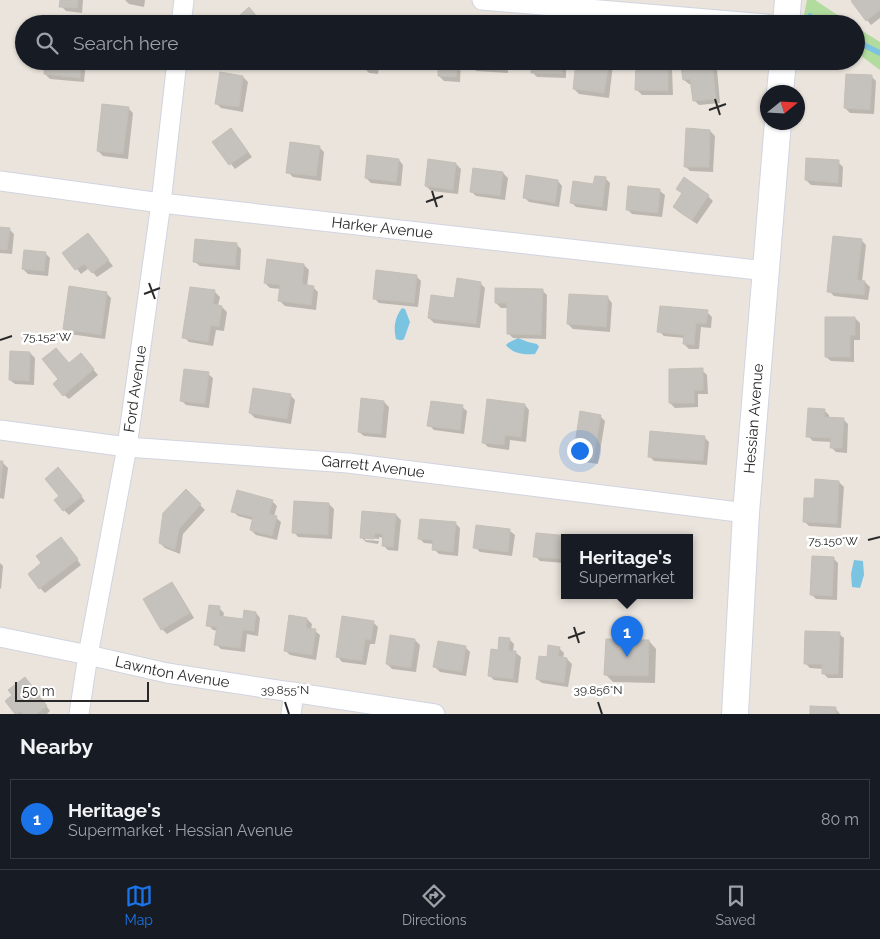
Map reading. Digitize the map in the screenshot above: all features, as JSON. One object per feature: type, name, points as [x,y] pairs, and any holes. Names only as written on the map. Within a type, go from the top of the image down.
[{"type":"main road","points":[[787,15],[788,0]]},
{"type":"main road","points":[[781,85],[782,70]]},
{"type":"main road","name":"Hessian Avenue","points":[[735,714],[746,513],[777,130]]},
{"type":"street","points":[[182,15],[184,0]]},
{"type":"street","points":[[482,0],[660,15]]},
{"type":"street","name":"Ford Avenue","points":[[79,714],[88,655],[127,447],[161,203],[176,70]]},
{"type":"street","name":"Harker Avenue","points":[[0,181],[161,203],[766,271]]},
{"type":"street","name":"Garrett Avenue","points":[[0,430],[127,447],[348,463],[746,513]]},
{"type":"street","name":"Lawnton Avenue","points":[[0,637],[167,673],[435,714]]},
{"type":"street","points":[[291,714],[294,692]]},
{"type":"green space","points":[[807,0],[815,0],[838,15],[804,15]]},
{"type":"green space","points":[[865,33],[880,42],[880,70],[865,59]]},
{"type":"water","points":[[402,308],[405,309],[410,322],[404,339],[400,340],[396,339],[395,326],[396,319]]},
{"type":"water","points":[[518,338],[537,344],[539,347],[535,354],[519,353],[506,345]]},
{"type":"water","points":[[854,560],[863,561],[864,575],[860,588],[852,587],[851,574]]},
{"type":"building","points":[[60,0],[78,0],[77,8],[59,7]]},
{"type":"building","points":[[880,0],[880,10],[866,21],[865,15],[862,15],[851,1]]},
{"type":"building","points":[[249,7],[256,15],[240,15]]},
{"type":"building","points":[[44,70],[80,70],[80,78],[44,74]]},
{"type":"building","points":[[438,70],[456,70],[456,77],[438,76]]},
{"type":"building","points":[[531,70],[562,70],[562,73],[531,73]]},
{"type":"building","points":[[575,70],[608,70],[604,93],[573,89]]},
{"type":"building","points":[[636,70],[668,70],[668,91],[635,90]]},
{"type":"building","points":[[681,70],[713,70],[716,99],[693,101],[690,79],[683,80]]},
{"type":"building","points":[[220,72],[243,76],[239,107],[215,104]]},
{"type":"building","points":[[846,74],[872,75],[870,110],[844,108]]},
{"type":"building","points":[[102,104],[129,107],[123,154],[97,151]]},
{"type":"building","points":[[231,128],[248,152],[229,165],[212,142]]},
{"type":"building","points":[[686,128],[710,130],[709,167],[684,167]]},
{"type":"building","points":[[290,142],[320,146],[316,176],[286,173]]},
{"type":"building","points":[[367,155],[399,159],[396,182],[365,178]]},
{"type":"building","points":[[806,158],[839,160],[838,183],[805,180]]},
{"type":"building","points":[[428,159],[456,163],[453,190],[425,186]]},
{"type":"building","points":[[473,168],[503,172],[500,196],[470,192]]},
{"type":"building","points":[[526,175],[558,180],[555,203],[523,198]]},
{"type":"building","points":[[595,176],[606,177],[602,207],[570,203],[573,181],[593,184]]},
{"type":"building","points":[[684,177],[709,195],[692,220],[673,207],[682,193],[676,189]]},
{"type":"building","points":[[628,186],[660,189],[658,213],[626,210]]},
{"type":"building","points":[[0,227],[10,228],[7,250],[0,249]]},
{"type":"building","points":[[88,233],[109,260],[92,273],[84,264],[75,270],[62,253]]},
{"type":"building","points":[[833,236],[862,239],[857,280],[865,281],[864,295],[827,292]]},
{"type":"building","points":[[195,239],[237,243],[235,266],[193,262]]},
{"type":"building","points":[[24,250],[46,252],[44,271],[22,269]]},
{"type":"building","points":[[267,259],[304,264],[302,284],[314,286],[311,305],[278,301],[280,285],[264,283]]},
{"type":"building","points":[[376,270],[417,275],[414,303],[373,299]]},
{"type":"building","points":[[457,278],[481,282],[476,324],[428,318],[431,295],[454,298]]},
{"type":"building","points":[[69,286],[107,292],[101,335],[63,329]]},
{"type":"building","points":[[190,287],[215,290],[213,304],[222,306],[219,327],[211,325],[208,342],[182,338]]},
{"type":"building","points":[[495,288],[543,289],[541,335],[507,334],[507,303],[495,303]]},
{"type":"building","points":[[569,294],[608,296],[606,327],[567,324]]},
{"type":"building","points":[[660,306],[708,310],[706,324],[696,323],[694,345],[683,344],[684,335],[657,332]]},
{"type":"building","points":[[825,317],[855,317],[855,335],[850,335],[850,357],[825,357]]},
{"type":"building","points":[[56,348],[69,363],[81,353],[94,369],[63,396],[53,384],[58,379],[42,359]]},
{"type":"building","points":[[10,351],[30,352],[29,381],[9,380]]},
{"type":"building","points":[[703,368],[703,390],[694,390],[694,403],[669,403],[669,369]]},
{"type":"building","points":[[184,369],[209,372],[205,404],[180,401]]},
{"type":"building","points":[[253,388],[291,394],[287,419],[249,413]]},
{"type":"building","points":[[361,398],[384,401],[381,434],[358,432]]},
{"type":"building","points":[[487,399],[525,404],[521,437],[505,435],[504,445],[482,443]]},
{"type":"building","points":[[431,401],[463,405],[460,430],[427,426]]},
{"type":"building","points":[[808,408],[825,409],[824,417],[844,418],[842,448],[830,448],[831,438],[806,437]]},
{"type":"building","points":[[580,411],[601,415],[593,460],[573,457]]},
{"type":"building","points":[[650,431],[705,436],[703,461],[648,457]]},
{"type":"building","points":[[0,461],[3,461],[0,493]]},
{"type":"building","points":[[58,467],[82,496],[63,511],[54,500],[59,496],[45,479]]},
{"type":"building","points":[[815,479],[839,481],[837,524],[803,522],[804,498],[814,498]]},
{"type":"building","points":[[186,489],[201,504],[179,529],[175,550],[159,543],[163,513]]},
{"type":"building","points":[[237,490],[273,500],[269,514],[277,516],[272,536],[250,530],[253,517],[231,512]]},
{"type":"building","points":[[294,501],[329,503],[328,535],[292,533]]},
{"type":"building","points":[[362,511],[396,514],[393,547],[382,546],[383,534],[375,533],[374,539],[360,538]]},
{"type":"building","points":[[420,519],[456,522],[453,552],[432,550],[433,540],[418,539]]},
{"type":"building","points":[[476,525],[510,529],[508,552],[473,548]]},
{"type":"building","points":[[536,533],[561,535],[561,559],[533,557]]},
{"type":"building","points":[[61,537],[78,559],[39,589],[28,574],[41,563],[36,556]]},
{"type":"building","points":[[812,556],[834,557],[832,596],[810,595]]},
{"type":"building","points":[[172,582],[190,613],[161,630],[143,599]]},
{"type":"building","points":[[209,605],[220,606],[219,616],[243,619],[244,610],[256,612],[254,631],[243,630],[240,648],[214,645],[217,627],[206,626]]},
{"type":"building","points":[[289,615],[307,618],[306,628],[316,629],[312,655],[284,651]]},
{"type":"building","points":[[342,616],[374,621],[371,640],[365,639],[362,661],[336,657]]},
{"type":"building","points":[[805,631],[840,632],[838,674],[822,674],[822,664],[804,664]]},
{"type":"building","points":[[390,635],[415,639],[411,668],[386,664]]},
{"type":"building","points":[[499,637],[510,638],[508,651],[516,651],[513,679],[488,676],[491,649],[498,650]]},
{"type":"building","points":[[606,639],[649,640],[648,676],[604,675]]},
{"type":"building","points":[[438,641],[466,646],[462,672],[433,667]]},
{"type":"building","points":[[548,645],[560,647],[558,656],[567,658],[564,683],[536,679],[539,656],[547,657]]},
{"type":"building","points":[[25,677],[47,706],[36,714],[23,714],[21,711],[15,714],[5,701],[12,695],[8,690]]},
{"type":"building","points":[[810,706],[836,707],[836,714],[810,714]]},
{"type":"waterway","points":[[865,46],[880,53]]},
{"type":"place","name":"Heritage's","points":[[627,657]]}]
